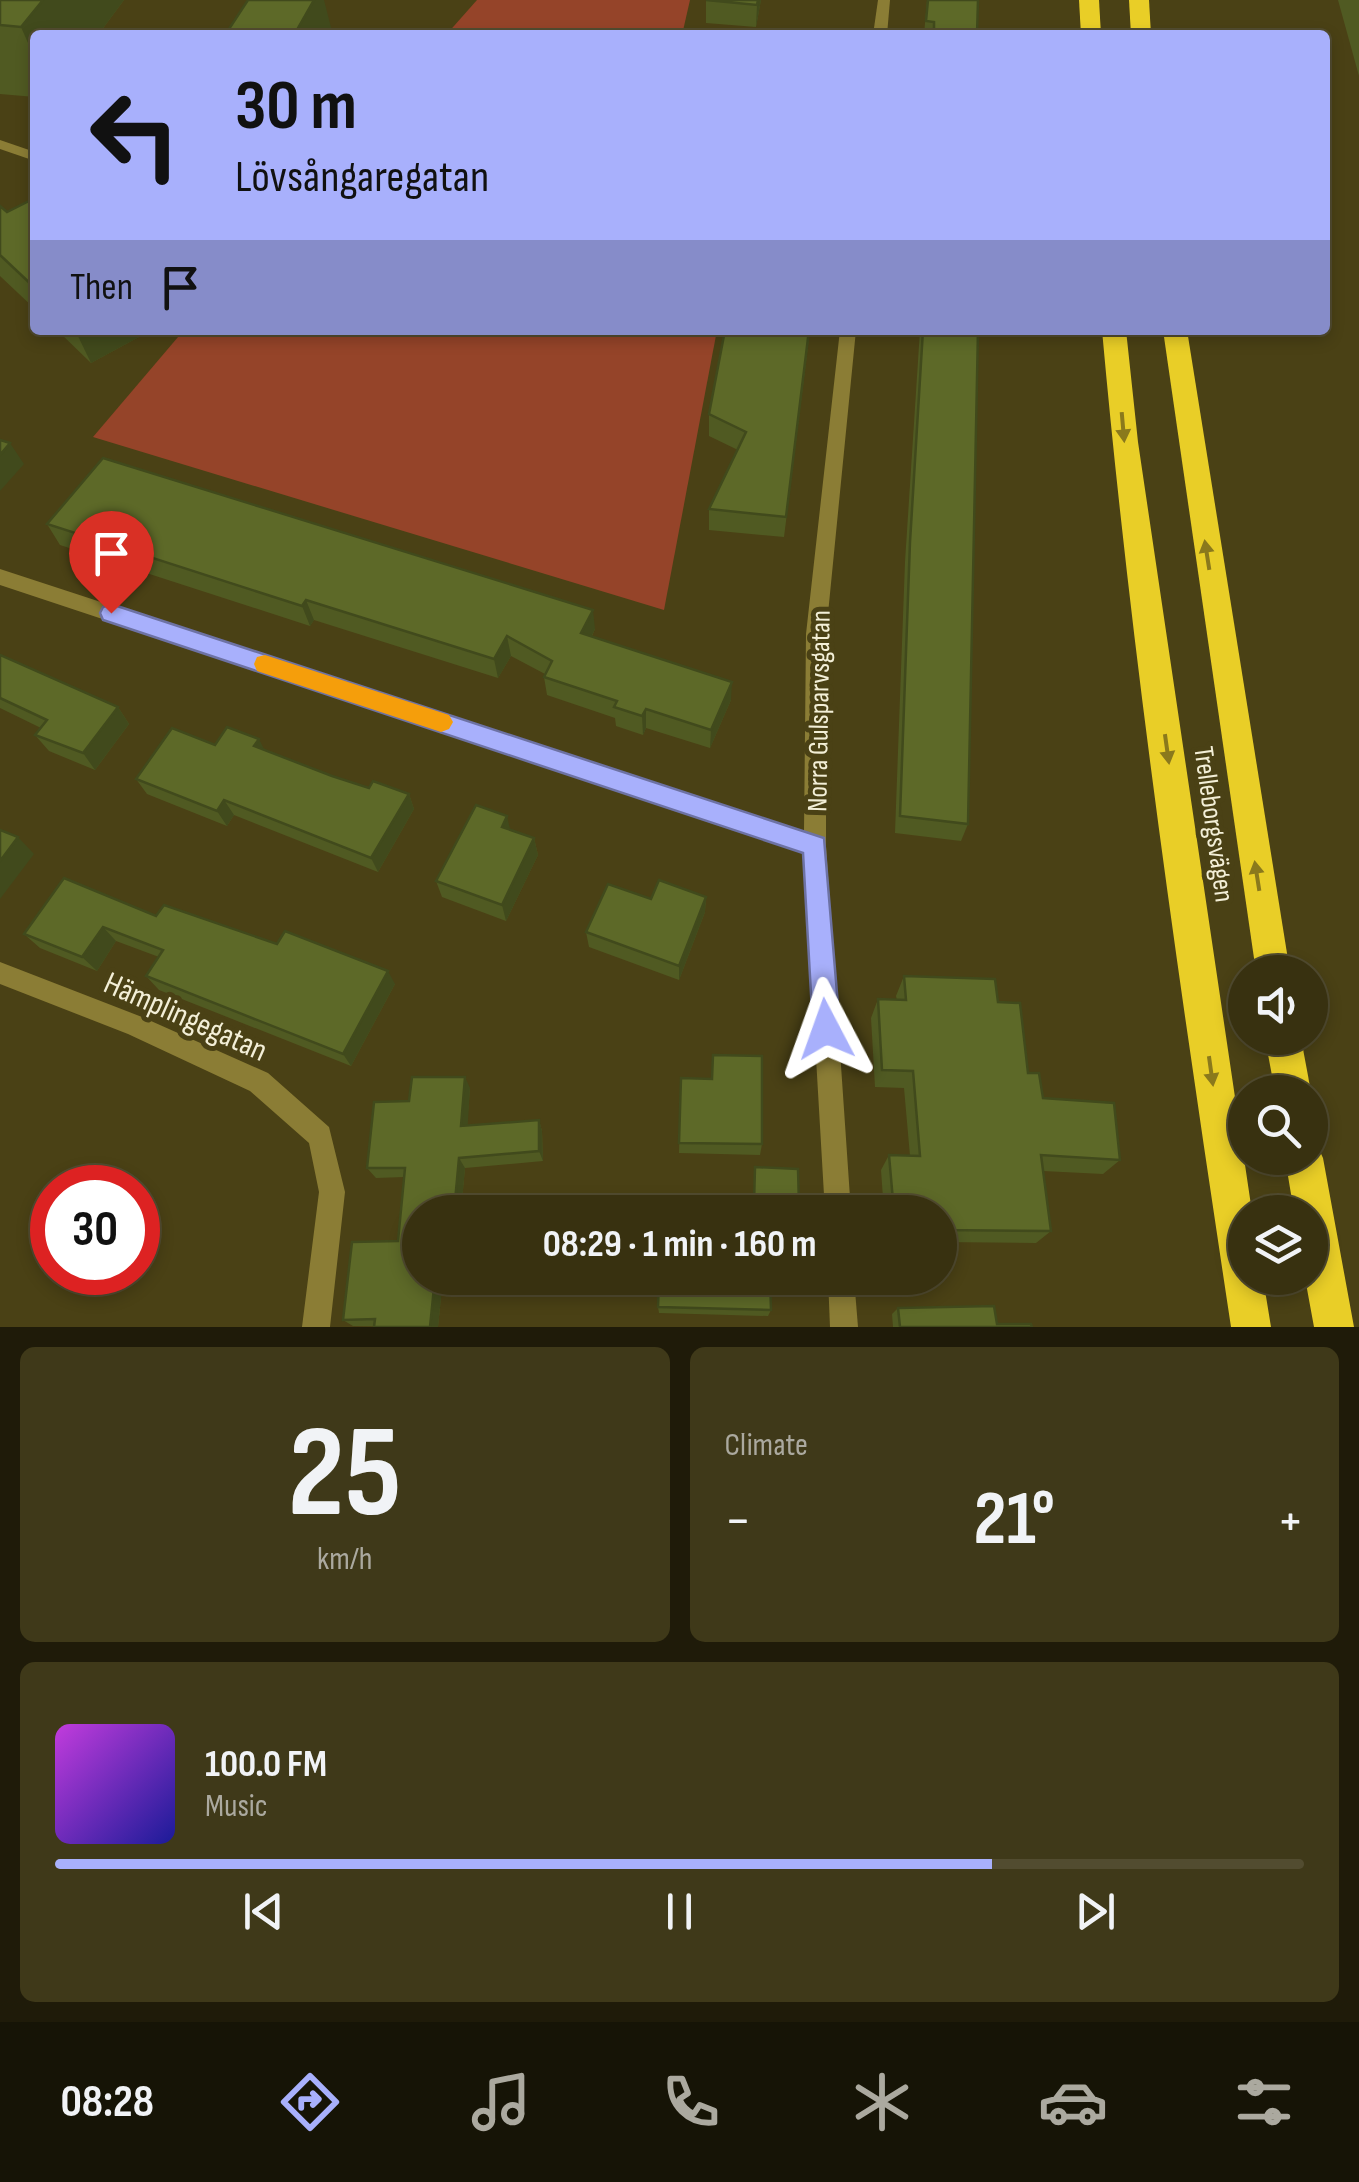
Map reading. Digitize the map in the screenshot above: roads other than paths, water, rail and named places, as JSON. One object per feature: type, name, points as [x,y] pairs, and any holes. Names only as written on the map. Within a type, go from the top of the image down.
[{"type":"highway","points":[[1089,0],[1091,30]]},
{"type":"highway","points":[[1139,0],[1141,30]]},
{"type":"highway","name":"Trelleborgsvägen","points":[[1114,335],[1125,442],[1210,1068],[1251,1327]]},
{"type":"highway","name":"Trelleborgsvägen","points":[[1176,335],[1270,955]]},
{"type":"highway","points":[[1307,1175],[1334,1327]]},
{"type":"street","points":[[881,30],[884,0]]},
{"type":"street","points":[[0,144],[30,155]]},
{"type":"street","name":"Norra Gulsparvsgatan","points":[[837,1195],[816,846],[816,634],[847,335]]},
{"type":"street","points":[[0,577],[816,846]]},
{"type":"street","name":"Hämplingegatan","points":[[0,972],[134,1025],[259,1082],[320,1136],[332,1192],[316,1327]]},
{"type":"street","points":[[843,1295],[844,1327]]}]
